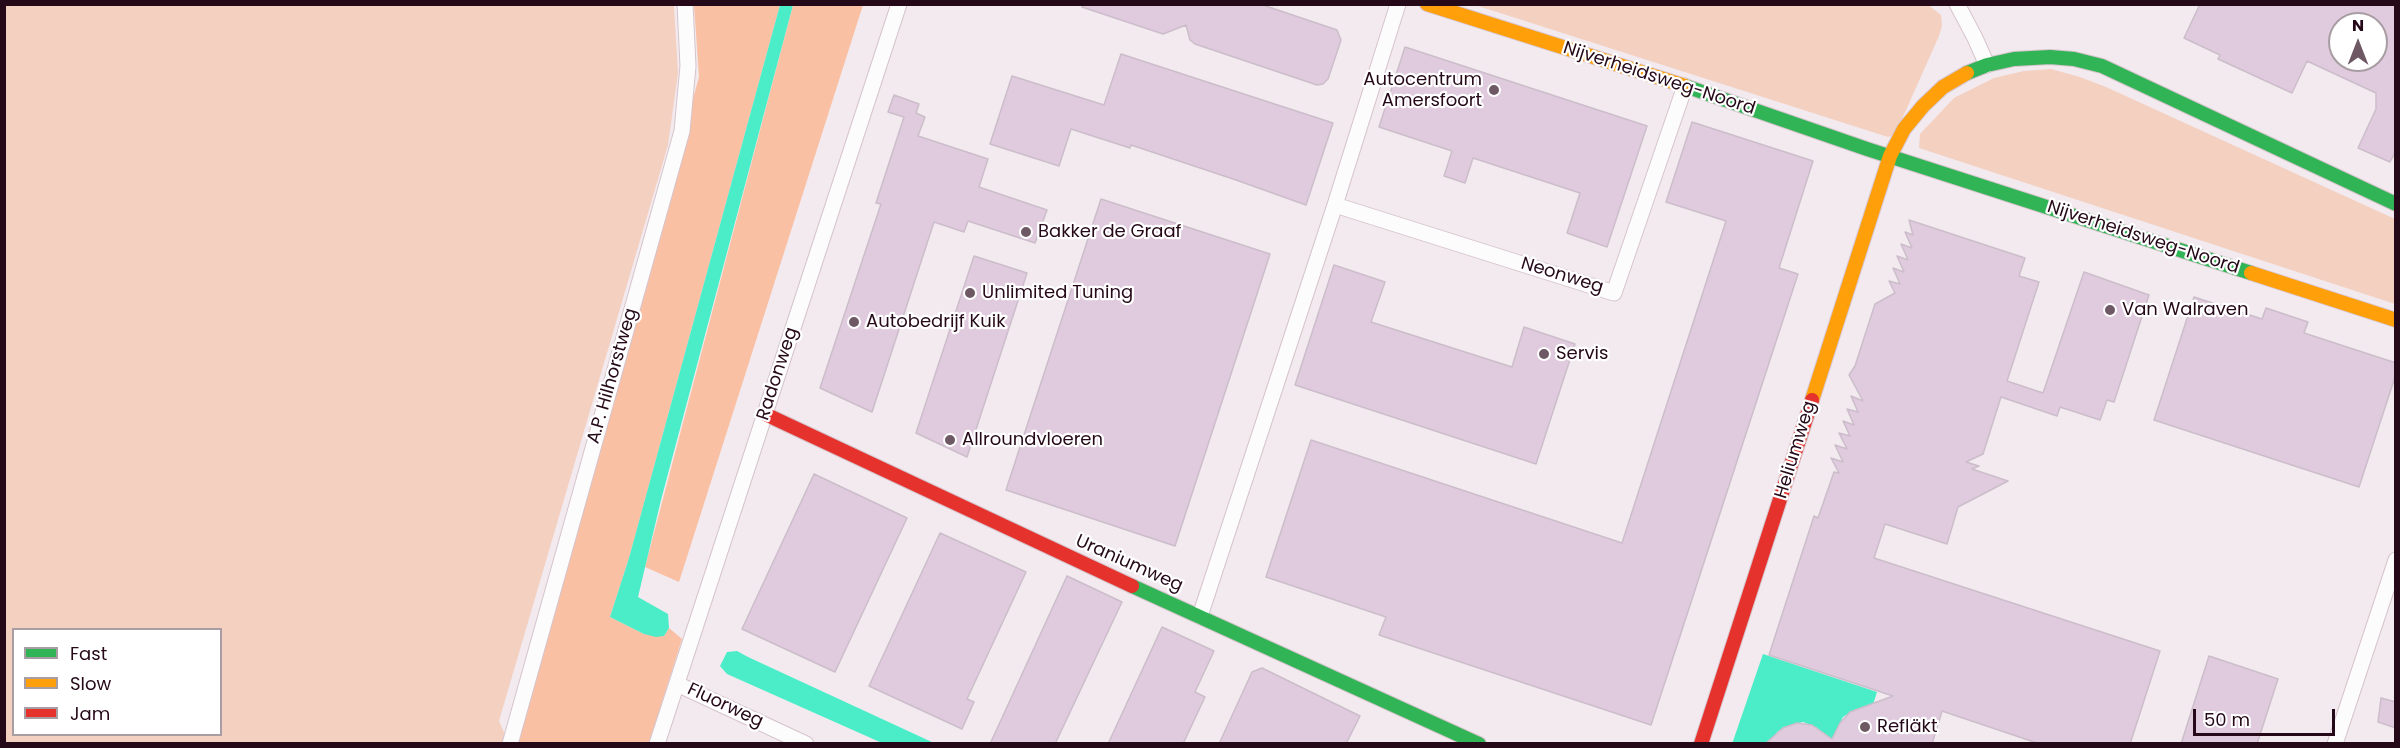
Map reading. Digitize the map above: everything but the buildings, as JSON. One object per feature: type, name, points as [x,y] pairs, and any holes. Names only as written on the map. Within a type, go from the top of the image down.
[{"type":"street","name":"A.P. Hilhorstweg","points":[[510,744],[682,131],[688,66],[685,4]]},
{"type":"street","name":"Radonweg","points":[[657,744],[899,4]]},
{"type":"street","points":[[1200,616],[1335,205],[1398,4]]},
{"type":"street","name":"Nijverheidsweg-Noord","points":[[1427,4],[1685,86],[1890,156],[2396,320]]},
{"type":"street","points":[[1959,5],[1986,65]]},
{"type":"street","points":[[1890,156],[1904,129],[1923,106],[1959,76],[1986,65],[2014,59],[2050,57],[2102,66],[2396,204]]},
{"type":"street","name":"Neonweg","points":[[1335,205],[1614,293],[1685,86]]},
{"type":"street","name":"Heliumweg","points":[[1701,744],[1714,710],[1890,156]]},
{"type":"street","name":"Uraniumweg","points":[[765,414],[973,513],[1479,744]]},
{"type":"street","points":[[2335,744],[2396,560]]},
{"type":"street","name":"Fluorweg","points":[[677,684],[806,744]]},
{"type":"shaded area","points":[[1927,4],[1941,15],[1942,26],[1898,128],[1894,135],[1888,137],[1475,5]]},
{"type":"shaded area","points":[[4,5],[674,5],[678,73],[668,145],[499,721],[506,737],[504,743],[5,743]]},
{"type":"shaded area","points":[[694,5],[780,5],[629,558],[610,617],[644,634],[664,636],[669,628],[682,639],[649,743],[513,744],[699,77]]},
{"type":"shaded area","points":[[780,5],[793,5],[661,500],[638,597],[668,614],[669,628],[664,636],[656,637],[644,634],[610,617],[629,558]]},
{"type":"shaded area","points":[[793,5],[863,5],[679,582],[645,567]]},
{"type":"shaded area","points":[[2051,69],[2106,87],[2395,219],[2395,304],[1919,148],[1920,134],[1954,98],[1994,78],[2024,71]]},
{"type":"shaded area","points":[[737,651],[934,743],[882,743],[727,674],[720,666],[727,652]]},
{"type":"shaded area","points":[[1763,654],[1877,692],[1872,708],[1856,709],[1843,717],[1836,731],[1835,742],[1816,727],[1803,722],[1784,727],[1777,732],[1771,743],[1732,744]]},
{"type":"traffic: fast","points":[[1967,73],[1987,65],[2014,59],[2050,57],[2074,59],[2102,66],[2396,204]]},
{"type":"traffic: fast","points":[[1685,86],[1867,149],[2251,273]]},
{"type":"traffic: fast","points":[[1132,586],[1479,744]]},
{"type":"traffic: slow","points":[[1427,4],[1685,86]]},
{"type":"traffic: slow","points":[[1812,400],[1890,156],[1904,129],[1923,106],[1943,87],[1967,73]]},
{"type":"traffic: slow","points":[[2251,273],[2396,320]]},
{"type":"traffic: jam","points":[[1701,744],[1812,400]]},
{"type":"traffic: jam","points":[[765,414],[1132,586]]},
{"type":"place","name":"Autocentrum Amersfoort","points":[[1494,90]]},
{"type":"place","name":"Bakker de Graaf","points":[[1026,232]]},
{"type":"place","name":"Unlimited Tuning","points":[[970,293]]},
{"type":"place","name":"Van Walraven","points":[[2110,310]]},
{"type":"place","name":"Autobedrijf Kuik","points":[[854,322]]},
{"type":"place","name":"Servis","points":[[1544,354]]},
{"type":"place","name":"Allroundvloeren","points":[[950,440]]},
{"type":"place","name":"Refläkt","points":[[1865,727]]}]
